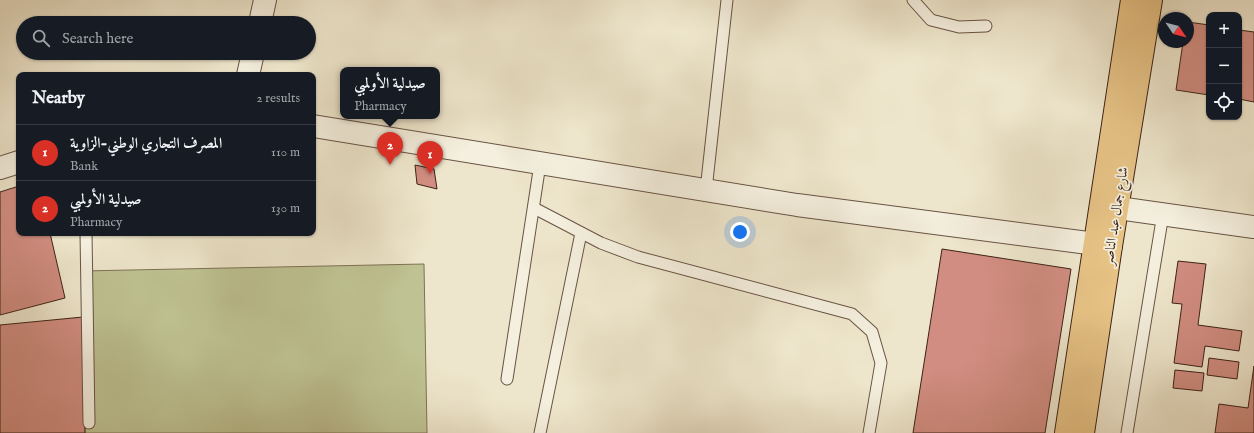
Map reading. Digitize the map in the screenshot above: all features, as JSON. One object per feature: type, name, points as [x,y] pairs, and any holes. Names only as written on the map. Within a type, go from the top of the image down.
[{"type":"main road","name":"شارع جمال عبد الناصر","points":[[1083,433],[1103,245],[1132,0]]},
{"type":"main road","name":"شارع جمال عبد الناصر","points":[[1066,433],[1103,245],[1118,208],[1151,0]]},
{"type":"street","points":[[262,16],[265,0]]},
{"type":"street","points":[[249,72],[251,60]]},
{"type":"street","points":[[316,127],[798,205],[1103,245]]},
{"type":"street","points":[[0,168],[16,163]]},
{"type":"street","points":[[1118,208],[1254,227]]},
{"type":"lane","points":[[706,190],[727,0]]},
{"type":"lane","points":[[912,0],[931,20],[959,27],[986,26]]},
{"type":"lane","points":[[507,379],[540,164]]},
{"type":"lane","points":[[534,208],[601,244],[638,257],[852,314],[872,332],[880,363],[870,433]]},
{"type":"lane","points":[[1127,433],[1163,214]]},
{"type":"lane","points":[[540,433],[580,233]]},
{"type":"lane","points":[[86,236],[89,423]]},
{"type":"green space","points":[[424,264],[427,433],[85,433],[82,271]]},
{"type":"building","points":[[1194,23],[1206,25],[1206,95],[1176,90],[1182,48],[1194,48]]},
{"type":"building","points":[[1242,30],[1254,32],[1254,102],[1242,100]]},
{"type":"building","points":[[415,165],[434,169],[437,189],[417,184]]},
{"type":"building","points":[[16,187],[16,236],[51,236],[65,298],[0,315],[0,192]]},
{"type":"building","points":[[942,249],[1071,269],[1045,433],[913,433]]},
{"type":"building","points":[[1178,261],[1206,264],[1198,325],[1242,331],[1239,351],[1205,346],[1202,367],[1174,363],[1182,304],[1172,303]]},
{"type":"building","points":[[83,317],[85,433],[0,433],[0,325]]},
{"type":"building","points":[[1209,358],[1239,362],[1237,379],[1207,375]]},
{"type":"building","points":[[1254,366],[1254,433],[1215,433],[1219,404],[1248,408]]},
{"type":"building","points":[[1175,370],[1204,373],[1202,391],[1173,388]]},
{"type":"place","name":"صيدلية الأولمبي","points":[[390,165]]},
{"type":"place","name":"المصرف التجاري الوطني-الزاوية","points":[[430,174]]}]
